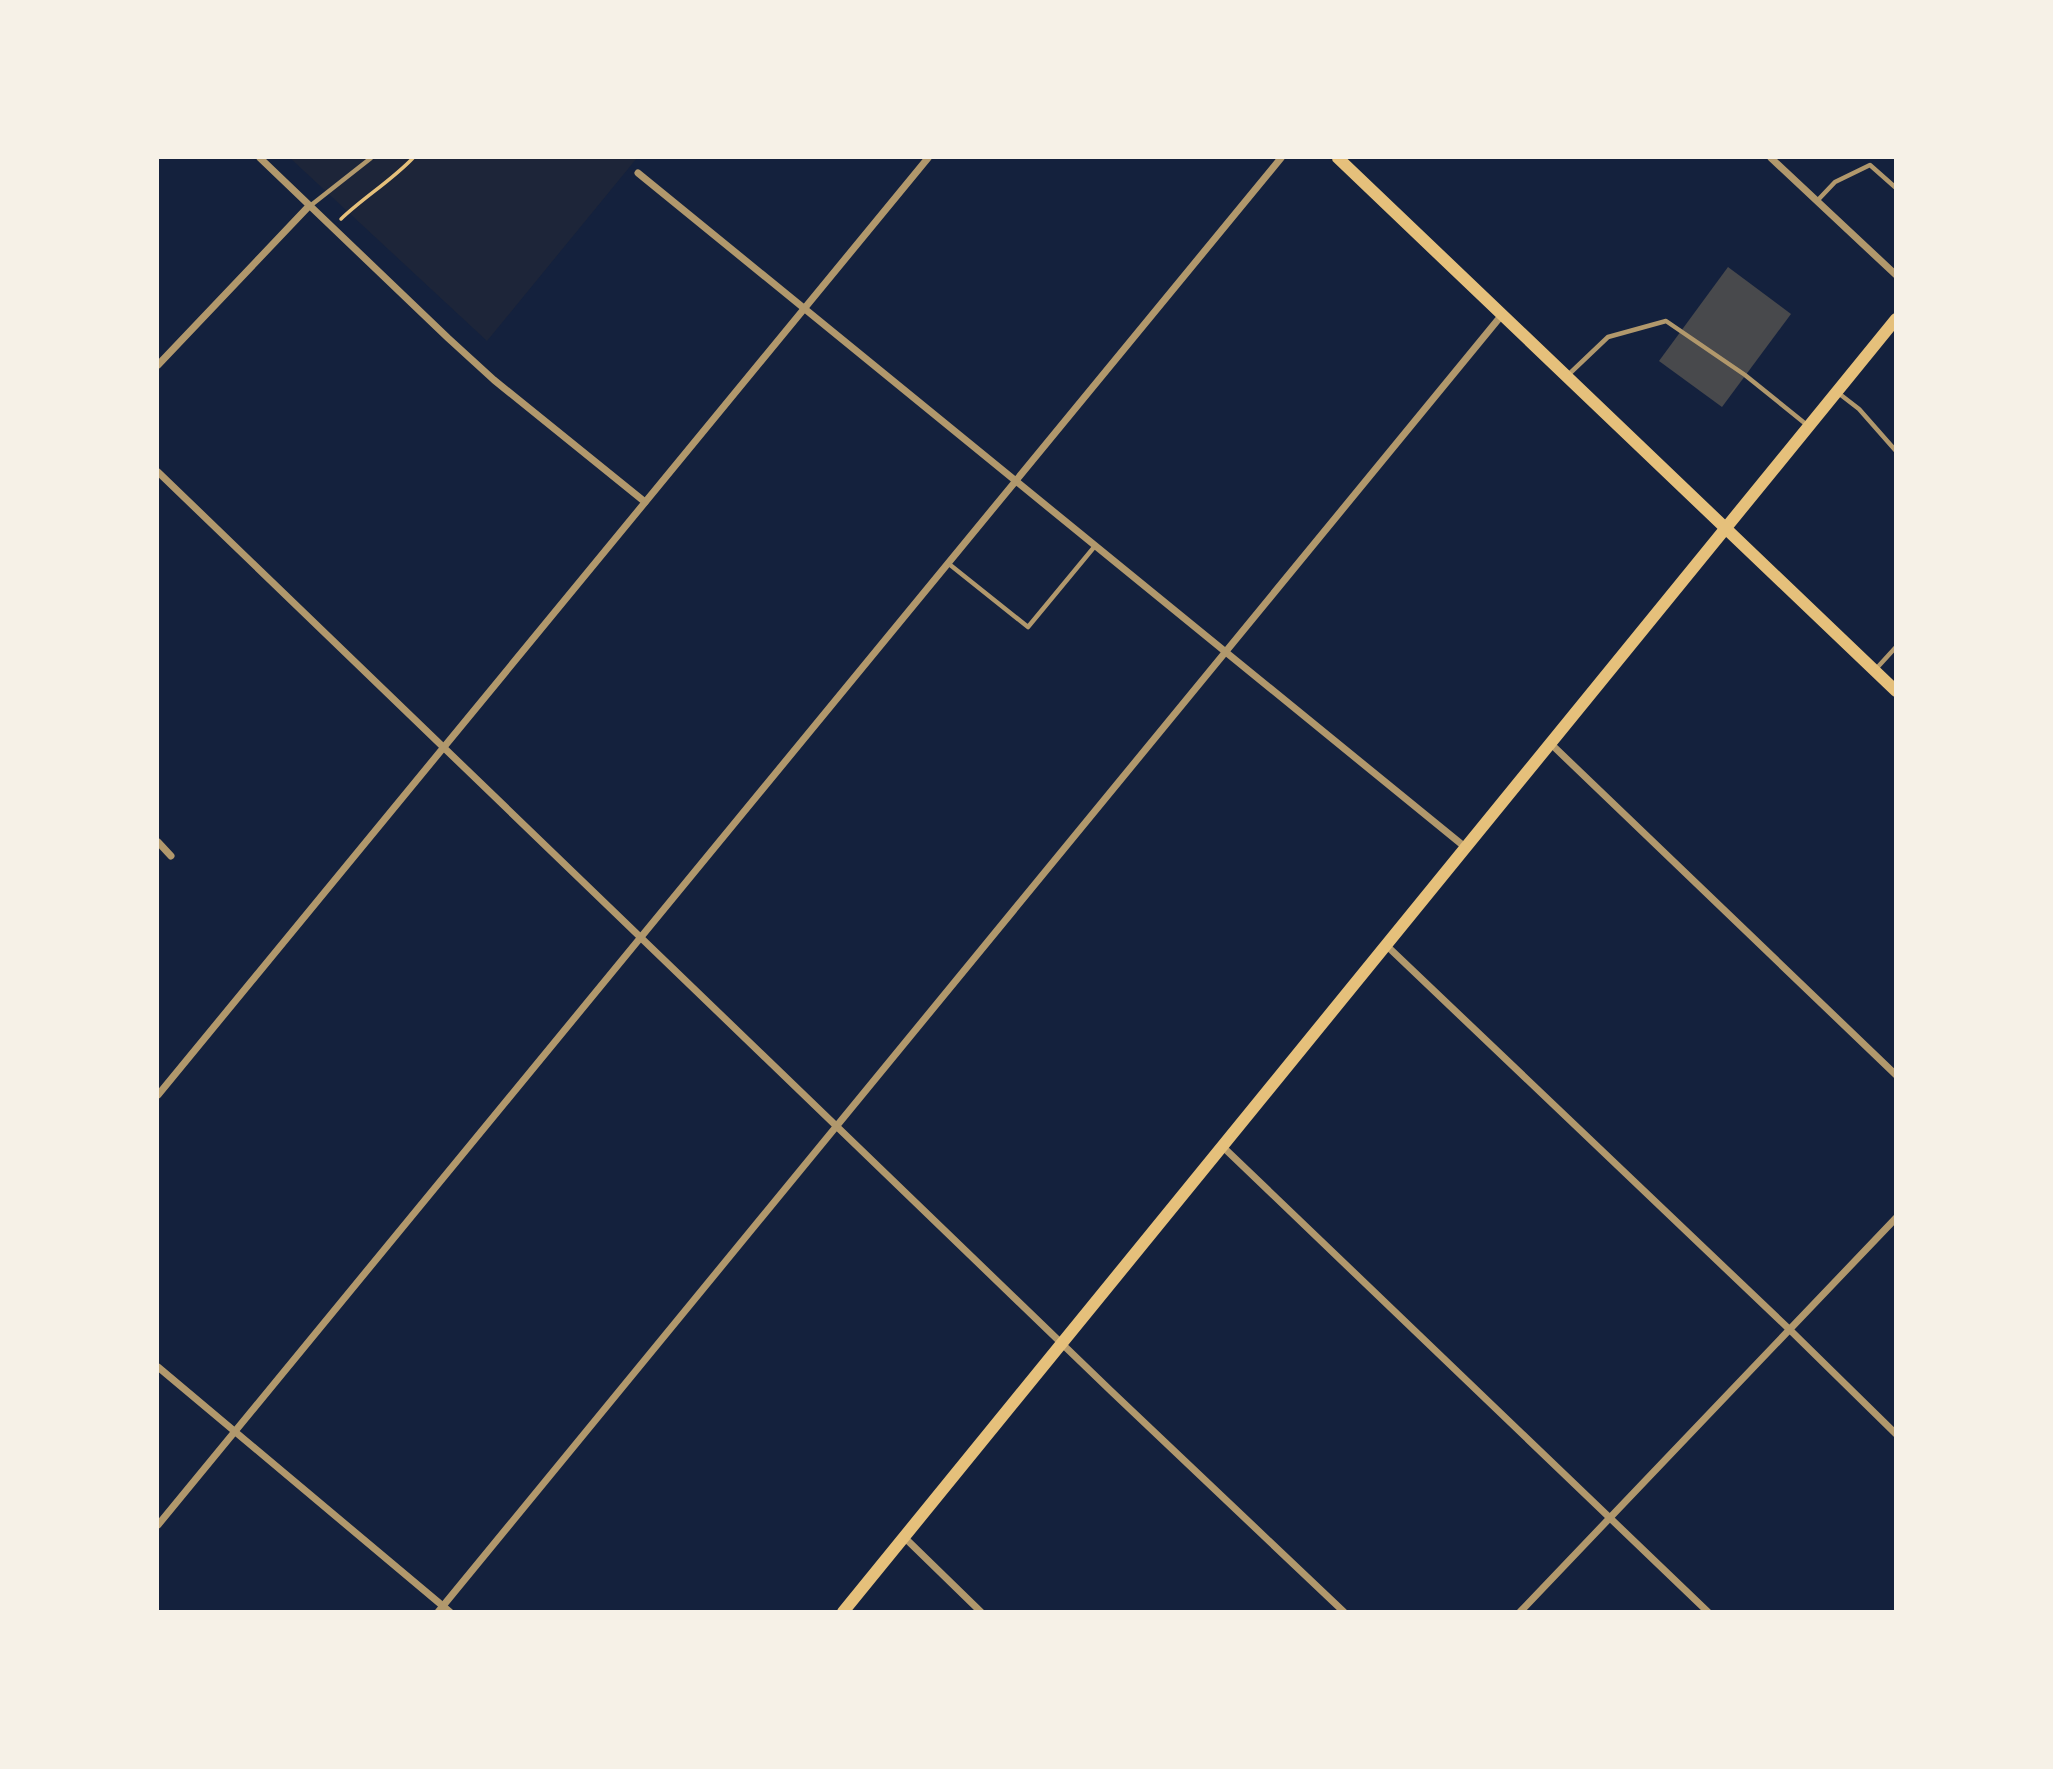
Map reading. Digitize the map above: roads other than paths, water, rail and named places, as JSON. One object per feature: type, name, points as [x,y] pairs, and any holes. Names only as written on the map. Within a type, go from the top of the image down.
[{"type":"main road","points":[[1338,158],[1895,691]]},
{"type":"main road","points":[[843,1612],[1895,319]]},
{"type":"street","points":[[260,158],[494,380],[645,502]]},
{"type":"street","points":[[158,1095],[928,158]]},
{"type":"street","points":[[158,1525],[1281,158]]},
{"type":"street","points":[[1771,158],[1895,275]]},
{"type":"street","points":[[638,173],[1465,847]]},
{"type":"street","points":[[158,365],[309,206]]},
{"type":"street","points":[[158,1367],[444,1610],[1501,316]]},
{"type":"street","points":[[158,472],[1344,1612]]},
{"type":"street","points":[[1549,743],[1895,1075]]},
{"type":"street","points":[[158,842],[172,856]]},
{"type":"street","points":[[1387,946],[1789,1329],[1895,1434]]},
{"type":"street","points":[[1222,1145],[1708,1612]]},
{"type":"street","points":[[1520,1612],[1895,1217]]},
{"type":"street","points":[[904,1537],[981,1612]]},
{"type":"lane","points":[[309,206],[371,158]]},
{"type":"lane","points":[[1817,201],[1835,182],[1870,165],[1895,188]]},
{"type":"lane","points":[[1566,376],[1608,337],[1666,321],[1745,375],[1808,426]]},
{"type":"lane","points":[[1836,392],[1859,409],[1895,451]]},
{"type":"lane","points":[[948,563],[1028,627],[1095,546]]},
{"type":"lane","points":[[1874,671],[1895,647]]}]
